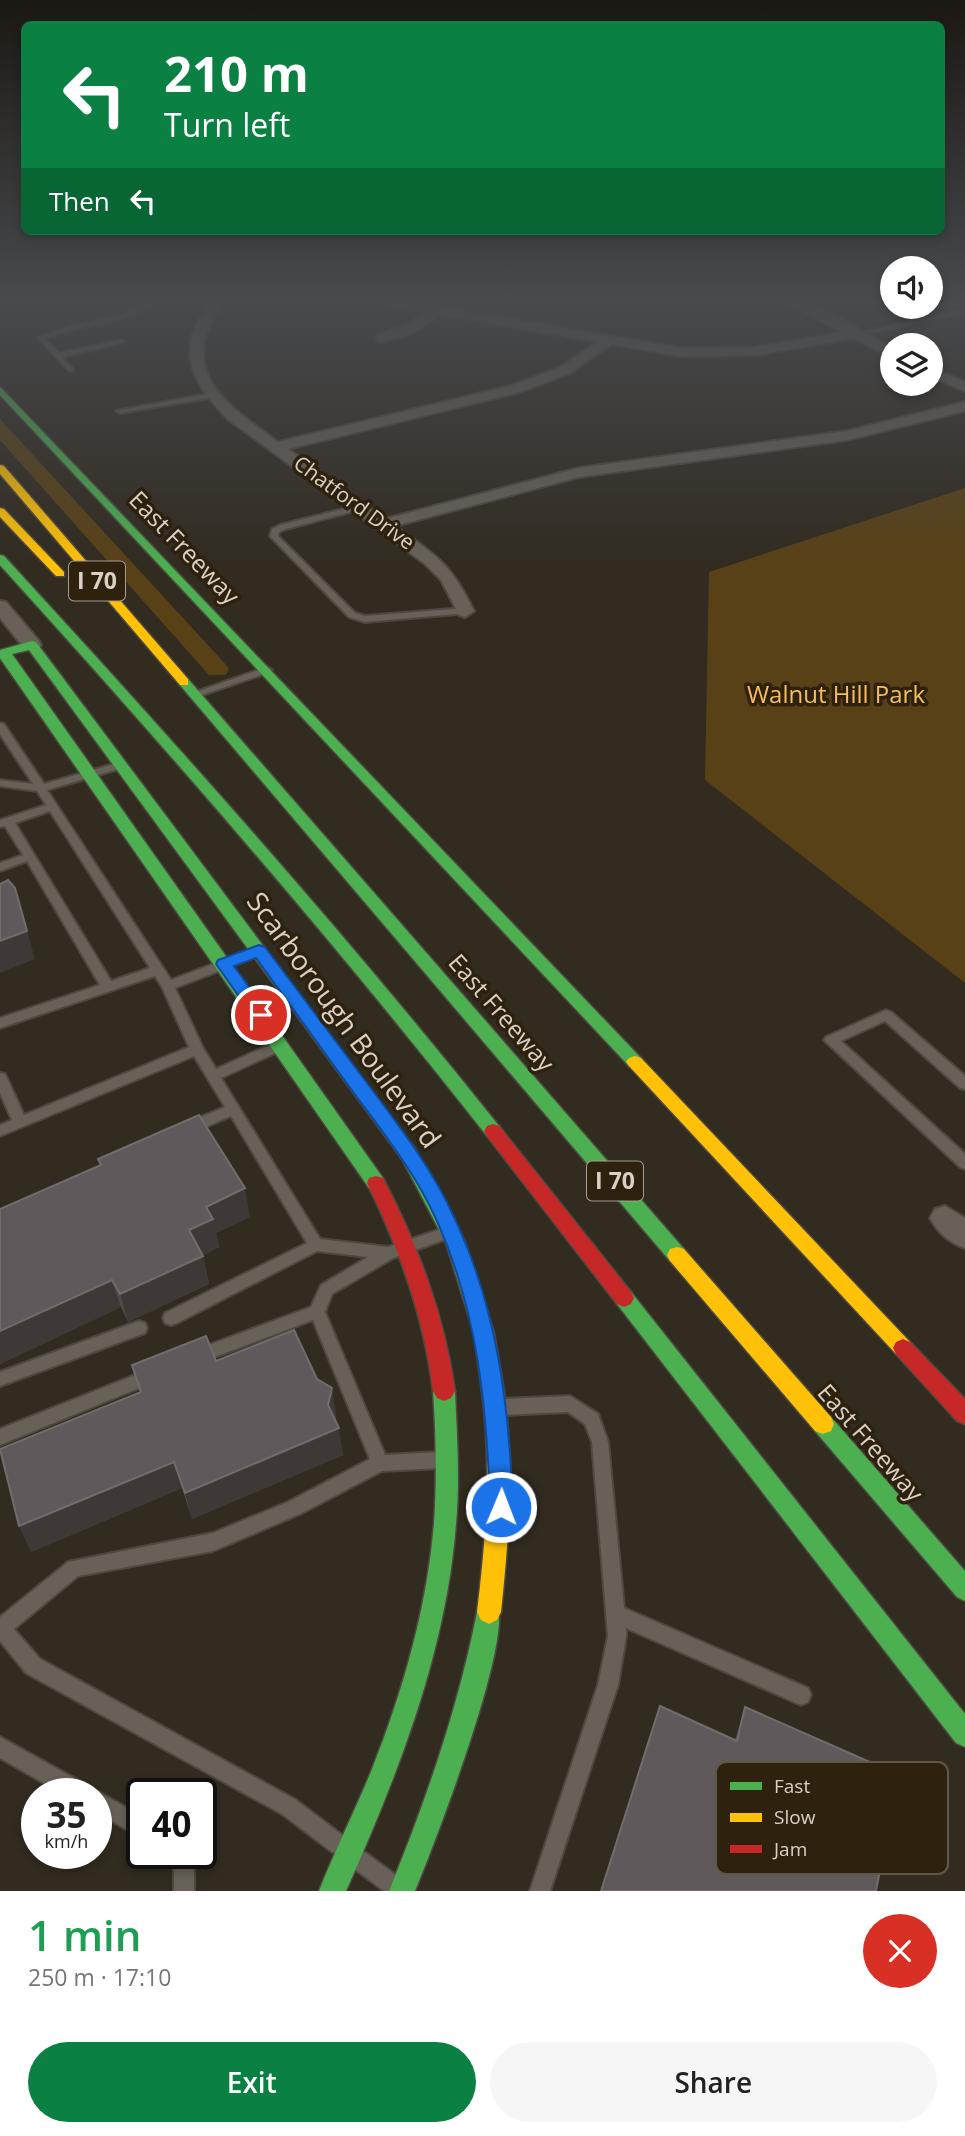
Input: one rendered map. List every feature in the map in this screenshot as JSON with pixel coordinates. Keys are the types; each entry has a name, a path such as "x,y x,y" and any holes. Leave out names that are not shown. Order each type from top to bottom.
{"main road":[{"path":"22,389 180,577"},
{"name":"East Freeway","path":"0,390 268,670 965,1414"},
{"name":"East Freeway","path":"0,468 965,1589"},
{"path":"0,511 69,583"},
{"path":"0,539 92,660"},
{"path":"0,558 398,1009 965,1734"},
{"path":"32,645 2,651 282,1044 383,1192 409,1246 426,1291 442,1360 450,1422 441,1581 424,1657 392,1755 332,1891"},
{"name":"Scarborough Boulevard","path":"32,645 409,1154 452,1232 480,1315 497,1407 501,1507 489,1620 452,1764 402,1891"},
{"path":"135,651 144,661 194,694"},
{"path":"3,678 30,689"}],"street":[{"name":"Chatford Drive","path":"209,389 234,417 385,524 431,560 449,578 466,611"},
{"path":"276,447 386,418 521,389"},
{"path":"385,524 555,477 642,462 811,441 899,425 965,406"},
{"name":"Scarborough Boulevard","path":"0,606 32,645"}],"lane":[{"path":"120,411 212,395"},
{"path":"359,507 283,527 275,531 274,536 352,615 365,618 466,611"},
{"path":"194,694 268,670"},
{"path":"0,726 168,986 197,1049 231,1110 316,1245"},
{"path":"0,783 41,788 121,765"},
{"path":"53,806 4,822 30,856 107,985"},
{"path":"0,867 30,856"},
{"path":"168,986 259,951"},
{"path":"0,1023 158,970"},
{"path":"965,1084 886,1014 831,1040 965,1163"},
{"path":"212,1076 282,1044"},
{"path":"0,1131 197,1049"},
{"path":"0,1078 20,1123"},
{"path":"180,1132 231,1110"},
{"path":"380,1463 317,1312 326,1290 388,1253 452,1232"},
{"path":"171,1318 316,1245 388,1253"},
{"path":"188,1361 317,1312"},
{"path":"0,1380 139,1328"},
{"path":"0,1437 162,1371"},
{"path":"497,1407 570,1404 592,1419 600,1442 617,1636 608,1685 540,1891"},
{"path":"402,1891 289,1807 33,1666 1,1626 74,1568 212,1542 294,1508 380,1463 450,1459"},
{"path":"615,1614 801,1695"},
{"path":"0,1747 55,1778"},
{"path":"184,1869 184,1891"}],"green space":[{"path":"0,419 229,668 226,675 209,675 0,440"},
{"name":"Walnut Hill Park","path":"965,488 965,983 705,780 709,572"}],"building":[{"path":"8,880 15,888 27,931 0,941 0,884"},
{"path":"199,1115 245,1188 206,1207 213,1219 189,1230 203,1256 120,1294 112,1280 0,1331 0,1209 101,1165 98,1159"},
{"path":"294,1330 317,1379 332,1388 328,1405 339,1428 185,1493 174,1462 19,1526 0,1449 141,1392 132,1365 206,1336 216,1361"},
{"path":"660,1706 737,1741 745,1707 870,1762 716,1762 716,1874 879,1874 876,1891 601,1891"}],"traffic: fast":[{"path":"0,390 635,1062"},
{"path":"0,558 314,911 493,1131"},
{"path":"0,654 32,645 409,1154 455,1242 484,1333 493,1391"},
{"path":"5,653 376,1183"},
{"path":"184,682 677,1255"},
{"path":"624,1298 965,1734"},
{"path":"332,1891 385,1769 424,1649 437,1588 445,1525 448,1459 444,1391"},
{"path":"823,1424 965,1589"},
{"path":"402,1891 429,1823 464,1719 489,1612"}],"traffic: slow":[{"path":"0,468 184,682"},
{"path":"0,511 60,574"},
{"path":"635,1062 903,1348"},
{"path":"677,1255 823,1424"},
{"path":"489,1612 499,1474 493,1391"}],"traffic: jam":[{"path":"493,1131 624,1298"},
{"path":"376,1183 411,1258 429,1310 444,1391"},
{"path":"903,1348 965,1414"}],"route":[{"path":"261,1015 224,964 259,951 409,1154 445,1218 473,1289 487,1345 499,1424 501,1507"}]}
